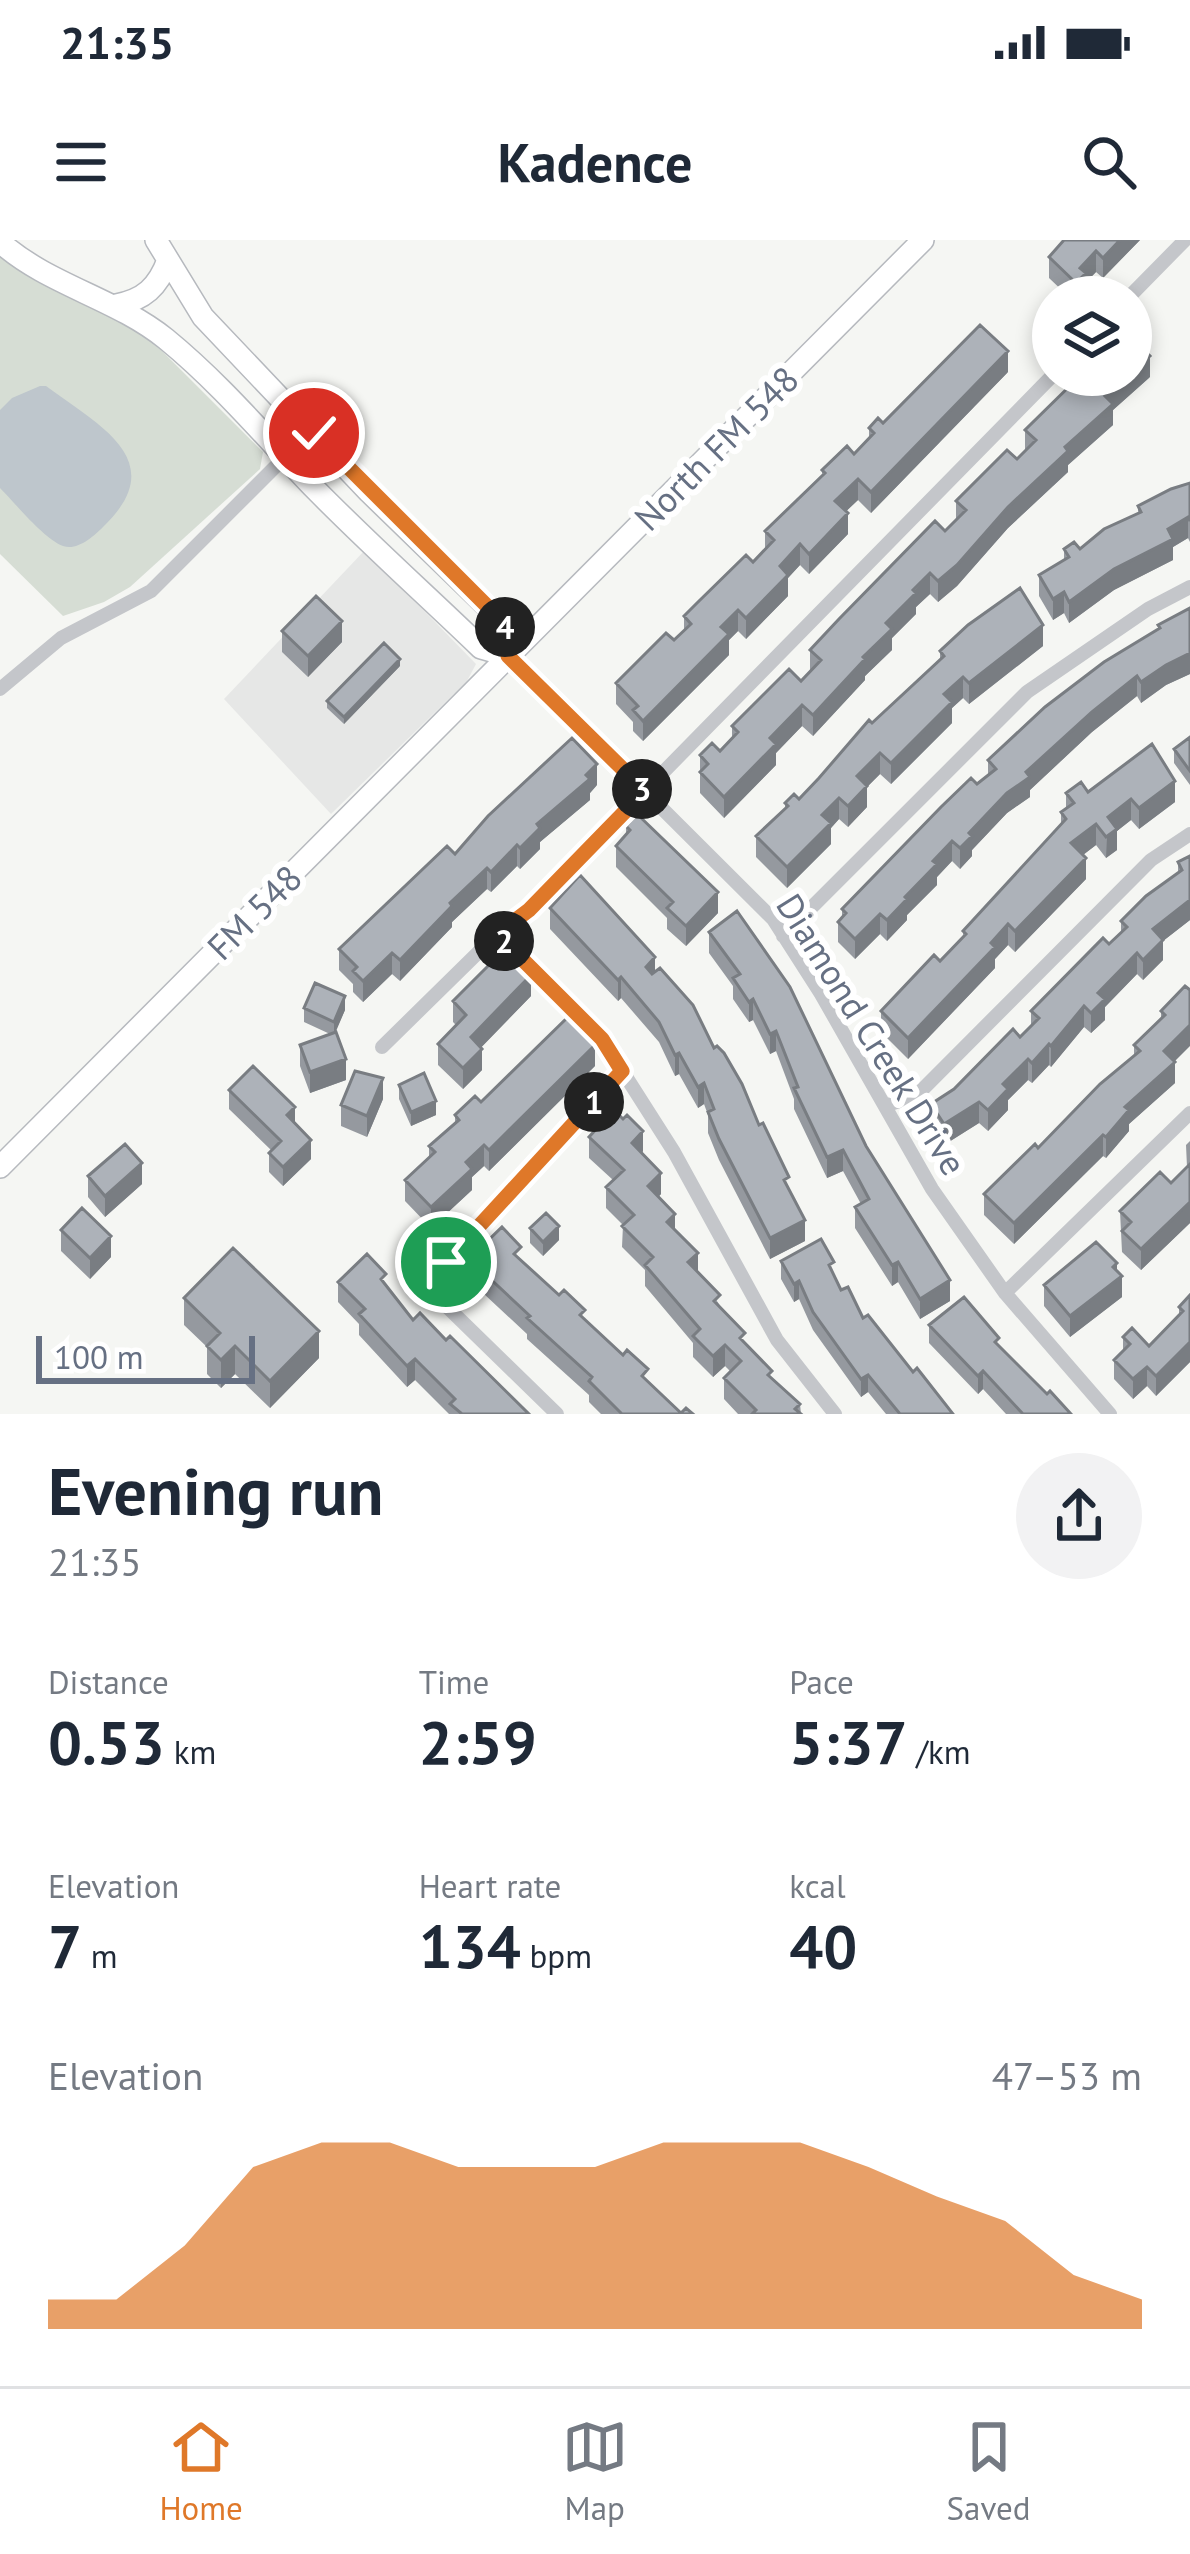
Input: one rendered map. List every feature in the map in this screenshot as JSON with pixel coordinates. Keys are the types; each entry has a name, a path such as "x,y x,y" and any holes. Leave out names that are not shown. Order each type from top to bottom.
{"main road":[{"path":"0,242 20,260 116,305 161,336 207,374 481,649 508,656 504,623 203,317 156,240"},
{"name":"North FM 548","path":"508,656 922,240"},
{"path":"116,305 134,302 150,292 168,260"},
{"path":"286,456 314,433"},
{"name":"FM 548","path":"0,1167 508,656"}],"street":[{"path":"1150,276 1185,240"},
{"path":"382,1047 497,934 529,910 1032,396"},
{"path":"0,689 62,638 151,591 286,456"},
{"path":"783,936 1027,692 1148,608 1190,587"},
{"name":"Diamond Creek Drive","path":"508,656 773,919 932,1189 1005,1293 1110,1414"},
{"path":"885,1106 916,1095 1151,860 1190,834"},
{"path":"497,934 602,1039 674,1152 777,1340 835,1414"},
{"path":"557,1414 439,1298 436,1280 446,1262 622,1071"},
{"path":"1005,1293 1190,1113"}],"shaded area":[{"path":"0,253 143,332 263,452 260,469 130,587 63,616 0,554"},
{"path":"40,386 106,431 130,464 131,483 123,504 94,535 74,547 47,536 0,488 0,410 12,398"},
{"path":"365,550 476,664 467,681 331,814 224,699"}],"building":[{"path":"1064,240 1120,240 1103,258 1096,251 1080,268 1086,273 1083,276 1069,276 1049,257"},
{"path":"980,325 1008,351 871,492 858,479 835,501 848,513 809,554 800,544 780,566 788,575 746,618 738,610 721,627 729,634 643,721 633,710 638,706 616,683 666,633 674,640 691,624 684,616 746,555 753,562 774,540 765,531 825,473 822,470 847,446 854,454 874,433 869,428 878,418 883,423"},
{"path":"1060,396 1105,396 1113,404 1065,447 1068,451 1008,507 957,565 938,581 930,573 913,590 916,593 886,623 892,629 865,659 813,715 802,705 770,738 776,744 724,797 700,772 708,764 700,755 712,743 720,751 738,732 732,726 789,669 801,681 821,660 810,650 935,521 945,531 966,510 956,501 1007,450 1017,459 1036,440 1025,430"},
{"path":"1190,483 1190,521 1188,517 1168,529 1173,539 1114,569 1069,602 1064,592 1053,599 1039,575 1069,557 1064,549 1074,542 1080,549 1104,529 1141,512 1138,506"},
{"path":"1020,588 1043,625 969,683 963,677 944,694 952,702 891,763 880,753 857,776 867,786 848,806 839,798 822,815 831,823 787,867 756,836 788,806 785,803 794,794 799,799 869,720 872,723 944,656 940,651"},
{"path":"316,596 342,621 308,656 282,631"},
{"path":"1190,608 1190,653 1141,682 1137,676 1092,712 1026,772 1030,777 1007,793 960,848 952,841 887,920 880,914 855,939 838,922 846,913 842,909 941,807 971,778 977,784 996,769 988,760 1045,707 1104,662 1160,628 1158,625"},
{"path":"384,643 400,659 344,717 327,701"},
{"path":"1190,737 1190,771 1174,749"},
{"path":"572,738 597,764 586,775 590,779 537,824 540,828 520,848 517,845 491,872 487,868 450,903 400,960 392,953 363,981 339,949 447,846 455,854 488,816"},
{"path":"1152,744 1175,781 1139,808 1131,799 1108,817 1117,829 1106,837 1096,824 1071,843 1086,858 1015,931 1008,924 991,943 995,947 908,1038 881,1011 934,955 940,961 1066,819 1061,812 1074,803 1066,793 1081,782 1088,792"},
{"path":"637,814 718,892 686,926 667,908 673,902 616,846"},
{"path":"1190,856 1190,900 1153,929 1163,940 1143,960 1137,953 1098,993 1105,999 1091,1013 1084,1006 1051,1046 1032,1063 1028,1059 1003,1084 1008,1089 988,1110 979,1102 944,1124 931,1104 954,1089 1013,1029 1020,1037 1039,1018 1031,1011 1103,938 1109,944 1127,927 1121,921 1182,870 1178,862"},
{"path":"580,875 655,957 646,967 652,974 660,968 693,1005 714,1048 724,1053 742,1084 759,1125 763,1123 805,1220 770,1238 719,1139 708,1112 714,1109 704,1083 698,1087 659,1022 621,977 618,980 550,908"},
{"path":"737,911 790,987 866,1146 950,1280 920,1299 855,1207 869,1199 843,1150 827,1157 794,1088 798,1087 776,1031 770,1034 753,999 749,1002 733,978 740,974 709,932"},
{"path":"504,950 531,975 471,1037 482,1049 463,1068 438,1044 466,1015 453,1001"},
{"path":"315,983 345,996 334,1022 304,1008"},
{"path":"1185,986 1190,990 1190,1025 1164,1051 1175,1062 1125,1107 1129,1110 1106,1137 1014,1223 984,1194 1140,1051 1134,1045 1165,1015 1161,1011"},
{"path":"568,1017 595,1045 489,1150 484,1145 466,1162 472,1169 431,1207 405,1180 435,1152 429,1146 459,1120 455,1115 475,1096 481,1102"},
{"path":"336,1032 346,1059 310,1072 300,1045"},
{"path":"253,1066 295,1107 287,1115 311,1140 283,1167 269,1153 281,1141 229,1090"},
{"path":"355,1071 383,1078 367,1116 341,1105"},
{"path":"424,1073 436,1101 411,1112 399,1085"},
{"path":"614,1110 643,1131 632,1143 661,1173 648,1186 675,1214 667,1222 698,1253 688,1262 720,1295 714,1301 745,1333 740,1338 772,1371 768,1375 800,1404 795,1409 801,1414 752,1414 756,1410 724,1378 741,1361 725,1345 713,1356 693,1336 700,1329 645,1265 653,1257 622,1226 634,1215 606,1187 624,1170 589,1137"},
{"path":"125,1144 142,1163 105,1196 88,1176"},
{"path":"1190,1164 1190,1202 1141,1249 1122,1231 1131,1222 1120,1211 1160,1172 1171,1183"},
{"path":"82,1208 111,1236 90,1258 61,1230"},
{"path":"546,1213 559,1226 543,1242 530,1228"},
{"path":"502,1227 521,1247 514,1254 559,1295 564,1290 585,1310 580,1315 623,1355 627,1350 648,1369 642,1376 681,1413 686,1408 693,1414 622,1414 589,1381 592,1377 469,1259"},
{"path":"821,1239 834,1262 829,1265 841,1290 848,1287 863,1318 868,1315 953,1414 900,1414 868,1375 861,1379 813,1312 799,1281 794,1284 781,1261"},
{"path":"1096,1242 1117,1263 1113,1267 1122,1276 1070,1316 1044,1285"},
{"path":"233,1248 319,1331 270,1381 235,1346 221,1360 207,1346 220,1333 184,1298"},
{"path":"367,1254 386,1274 381,1279 413,1320 420,1313 446,1340 450,1336 529,1414 462,1414 450,1404 455,1399 415,1359 407,1366 359,1314 365,1309 338,1282"},
{"path":"1190,1295 1190,1342 1156,1376 1147,1367 1133,1379 1114,1360 1130,1344 1123,1337 1132,1328 1149,1346 1183,1311 1179,1307"},
{"path":"964,1297 999,1338 995,1342 1071,1414 1023,1414 983,1371 978,1376 929,1325"}],"route":[{"path":"314,433 504,623 508,656 645,791 529,910 497,934 602,1039 622,1071 446,1262"}]}
